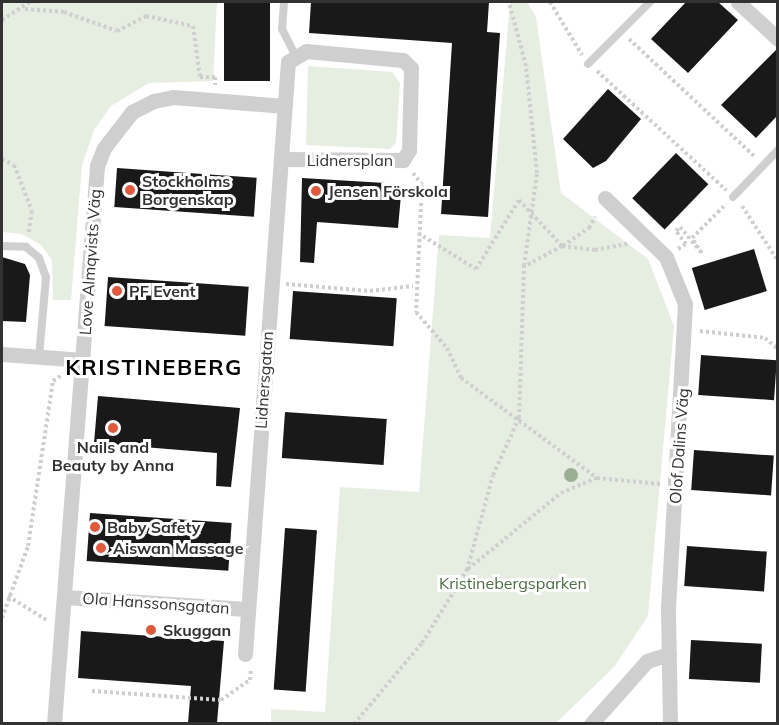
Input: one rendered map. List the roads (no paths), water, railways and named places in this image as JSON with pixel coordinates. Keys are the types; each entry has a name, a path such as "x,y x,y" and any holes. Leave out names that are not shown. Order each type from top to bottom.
{"street":[{"path":"738,2 777,39"},
{"path":"285,106 288,62 295,54"},
{"name":"Lidnersplan","path":"281,159 393,164 409,150 413,78 403,60 295,54"},
{"name":"Love Almqvists Väg","path":"54,723 66,597 98,166 111,131 132,112 173,97 285,106"},
{"name":"Lidnersgatan","path":"244,654 285,106"},
{"name":"Olof Dalins Väg","path":"605,198 666,257 685,304 669,654 670,723"},
{"path":"2,354 83,360"},
{"name":"Ola Hanssonsgatan","path":"66,597 247,609"},
{"path":"591,723 647,661 669,654"}],"lane":[{"path":"284,2 282,29 295,54"},
{"path":"588,64 650,2"},
{"path":"733,197 777,150"},
{"path":"2,246 26,247 39,258 46,277 39,357"}],"place":[{"name":"Stockholms Borgenskap","path":"130,190"},
{"name":"Jensen Förskola","path":"316,191"},
{"name":"PF Event","path":"117,291"},
{"name":"Nails and Beauty by Anna","path":"113,428"},
{"name":"Baby Safety","path":"95,527"},
{"name":"Aiswan Massage","path":"101,548"},
{"name":"Skuggan","path":"151,630"}],"district":[{"name":"KRISTINEBERG","path":"154,368"}],"park label":[{"name":"Kristinebergsparken","path":"513,583"}]}
